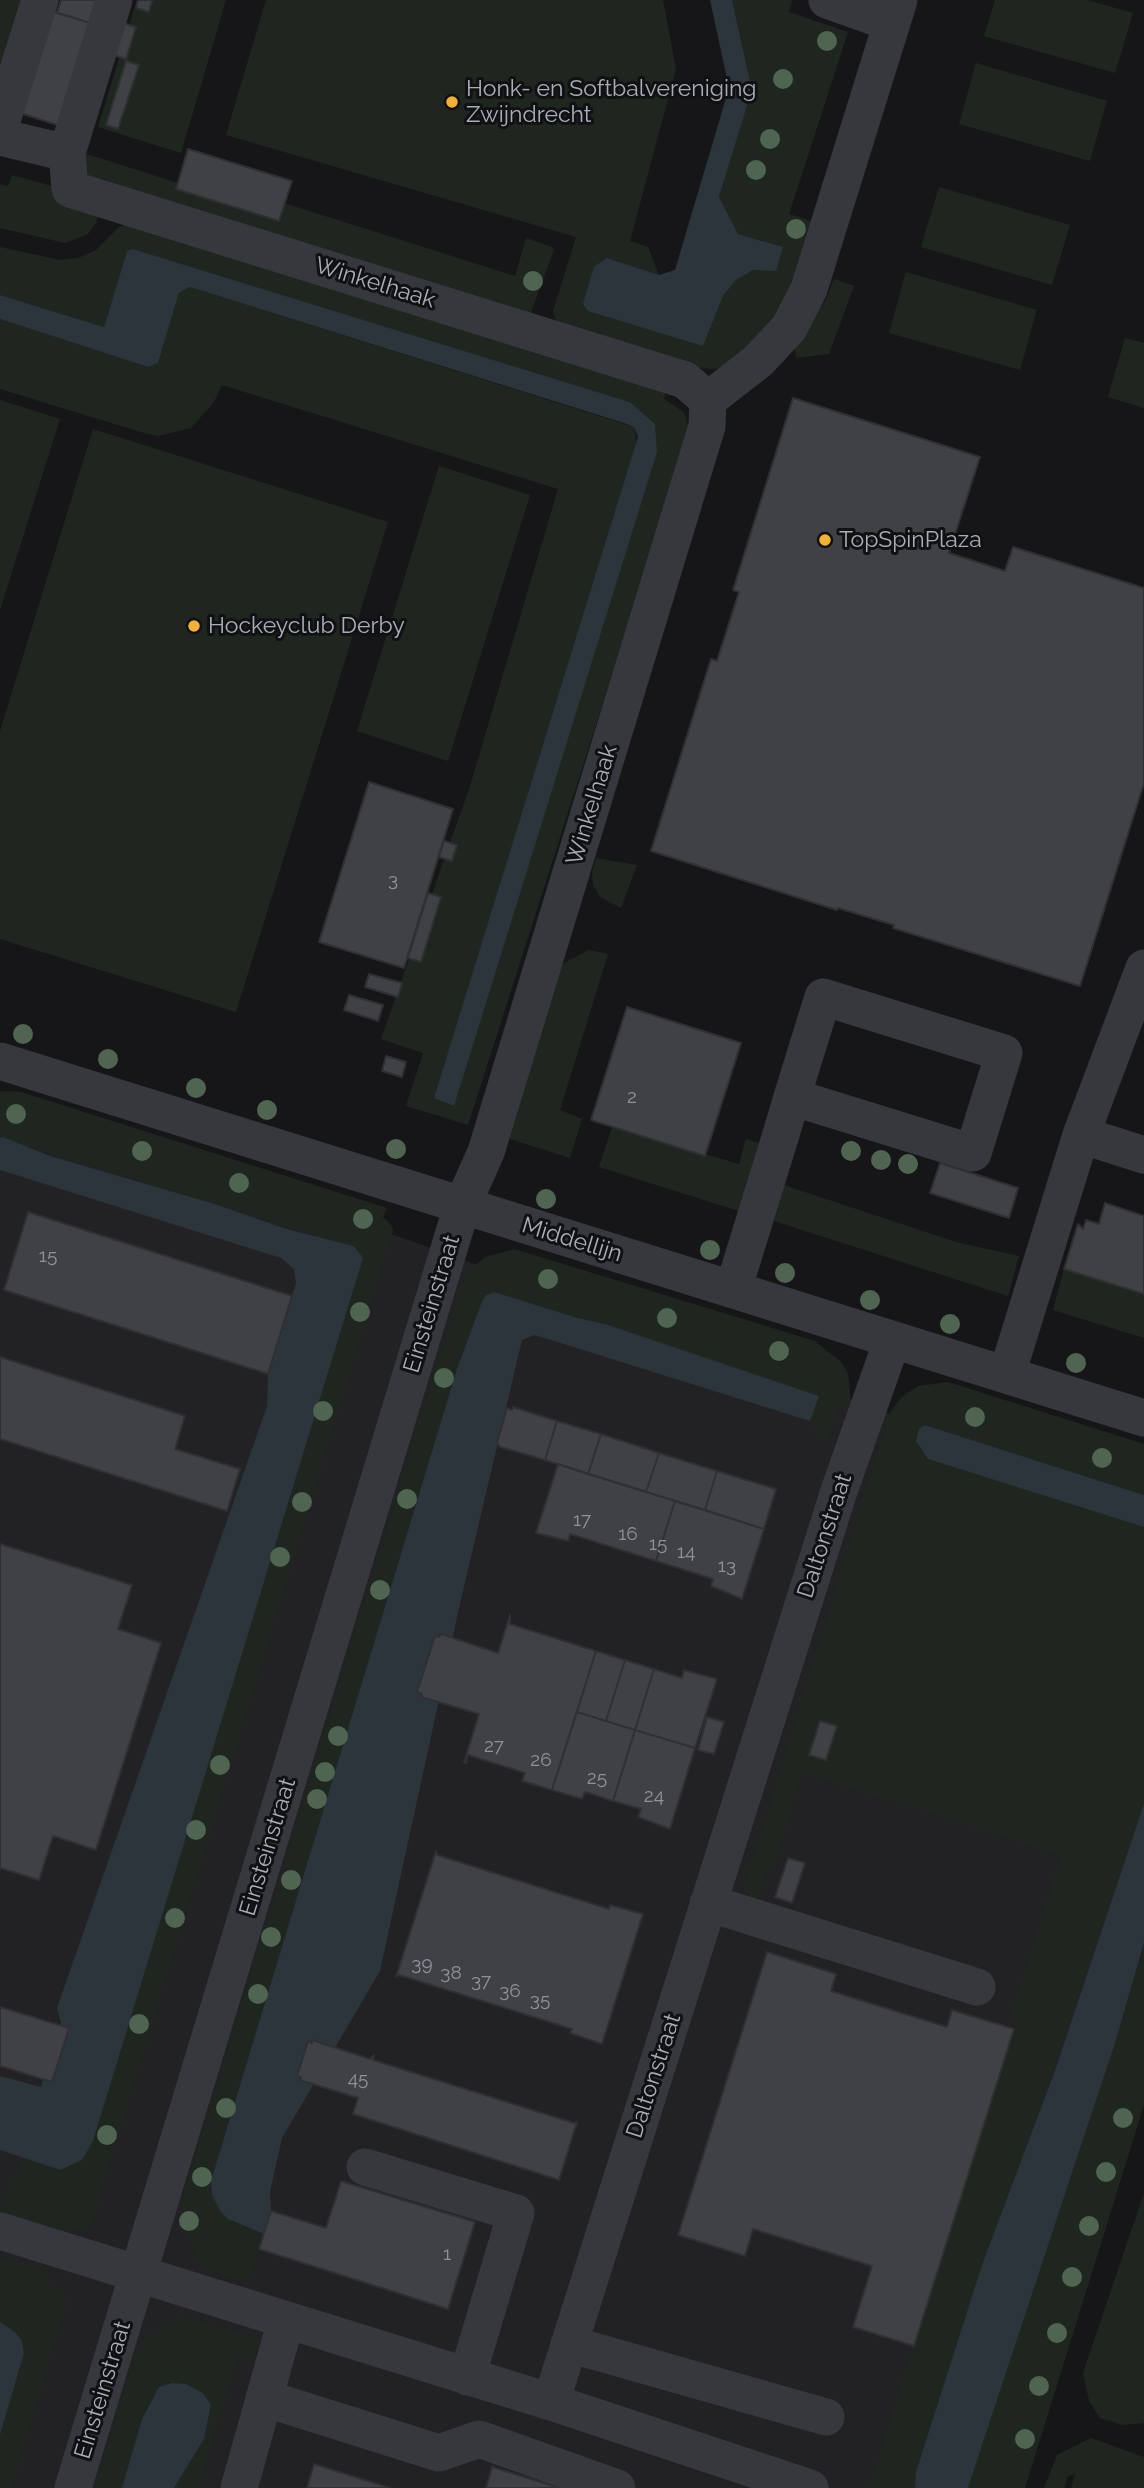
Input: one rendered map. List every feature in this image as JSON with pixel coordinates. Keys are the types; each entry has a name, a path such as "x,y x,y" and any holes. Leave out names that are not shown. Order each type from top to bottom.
{"street":[{"path":"0,127 40,0"},
{"name":"Winkelhaak","path":"114,0 67,153 70,189 685,380 708,400 707,426 486,1152 462,1206"},
{"path":"708,400 758,361 789,328 809,289 896,11 827,0"},
{"path":"0,137 67,153"},
{"path":"1007,1374 1082,1135 1144,968"},
{"path":"733,1290 792,1097 823,997 1004,1053 973,1153 792,1097"},
{"name":"Middellijn","path":"0,1061 1144,1418"},
{"path":"1082,1135 1144,1155"},
{"name":"Einsteinstraat","path":"73,2488 462,1206"},
{"name":"Daltonstraat","path":"551,2402 839,1491 892,1341"},
{"path":"708,1903 977,1987"},
{"path":"365,2167 516,2213 482,2381 479,2439"},
{"path":"0,2231 551,2402 725,2474 810,2488"},
{"path":"239,2488 286,2321"},
{"path":"569,2344 825,2417"},
{"path":"264,2398 439,2453 479,2439 617,2488"}],"shaded area":[{"path":"0,0 27,0 0,119"},
{"path":"137,0 226,0 181,153 98,127"},
{"name":"Honk- en Softbalvereniging Zwijndrecht","path":"266,0 663,0 676,69 630,241 648,247 659,275 607,258 703,346 723,296 736,280 753,270 763,241 737,234 719,197 752,90 732,0 792,0 789,12 848,32 789,214 814,222 778,323 736,358 716,369 694,368 557,325 553,311 576,237 226,135"},
{"path":"710,0 732,0 752,90 719,197 738,234 783,247 776,271 753,270 736,280 723,296 703,346 588,311 583,304 594,267 607,258 659,275 675,270 729,88"},
{"path":"995,0 1087,0 1133,13 1115,73 984,36"},
{"path":"976,63 1107,101 1090,161 959,124"},
{"path":"74,150 178,183 176,189 278,221 284,203 515,276 526,238 554,250 530,315 81,176"},
{"path":"12,175 52,186 98,215 96,223 88,234 65,243 0,228 0,184 8,186"},
{"path":"939,187 1070,225 1052,285 921,247"},
{"path":"133,223 666,390 664,399 684,412 688,425 641,584 468,1125 406,1106 423,1053 381,1039 470,786 558,489 222,385 214,402 191,428 158,436 144,433 0,389 0,319 148,367 158,363 179,293 190,287 634,427 637,444 435,1098 655,424 630,402 133,249 127,251 104,327 0,295 0,247 60,260 78,258 96,250 119,227"},
{"path":"133,249 630,402 655,424 657,452 454,1106 434,1098 638,437 634,427 624,423 190,287 179,293 158,363 148,367 0,319 0,295 104,327 127,251"},
{"path":"906,272 1037,310 1020,370 889,333"},
{"path":"834,279 854,286 829,354 796,358 795,349 826,299"},
{"path":"1125,338 1144,343 1144,408 1108,397"},
{"path":"0,400 60,419 0,610"},
{"name":"Hockeyclub Derby","path":"93,429 388,522 236,1012 0,939 0,731"},
{"path":"439,466 530,495 448,761 357,731"},
{"path":"596,858 637,865 621,908 600,897 593,885 592,873"},
{"path":"589,950 608,954 560,1110 582,1119 570,1158 507,1138 562,964"},
{"path":"0,1092 21,1092 387,1208 383,1217 393,1231 91,2225 84,2230 67,2227 62,2235 0,2214 0,2207 23,2158 60,2170 93,2141 350,1301 315,1235 0,1138"},
{"path":"0,1093 1144,1505 1144,1826 934,2488 0,2488"},
{"path":"612,1127 739,1164 746,1139 762,1144 742,1212 599,1167"},
{"path":"0,1138 50,1156 218,1205 286,1229 354,1246 363,1258 93,2141 82,2160 60,2170 0,2150 0,2076 41,2087 61,2022 57,2008 267,1406 268,1374 296,1283 294,1269 281,1258 0,1170"},
{"path":"784,1185 956,1242 1019,1256 1008,1296 774,1221"},
{"path":"514,1249 815,1341 841,1362 848,1373 851,1402 849,1410 837,1407 827,1441 816,1436 810,1421 818,1396 608,1325 485,1296 457,1369 211,2181 228,2219 264,2234 249,2281 240,2281 206,2269 196,2258 187,2227 191,2212 180,2208 462,1283 471,1269 485,1257"},
{"path":"1064,1269 1144,1294 1144,1338 1053,1310"},
{"path":"494,1292 608,1325 819,1396 810,1421 535,1335 522,1340 459,1608 380,1971 282,2138 270,2192 271,2211 264,2234 228,2219 221,2212 212,2195 211,2181 457,1369 481,1304 485,1296"},
{"path":"948,1382 1144,1444 1144,1495 925,1425 919,1430 916,1441 928,1459 1144,1527 1144,1804 916,2472 915,2488 868,2488 1017,2023 1009,2019 1061,1856 802,1772 773,1870 767,1869 757,1906 742,1895 890,1412 903,1396 918,1386"},
{"path":"925,1425 1144,1495 1144,1527 928,1459 916,1441 919,1429"},
{"path":"1144,1804 1144,1943 1116,2040 968,2488 915,2488 916,2472 982,2265 1056,2068"},
{"path":"1144,1943 1144,2105 1025,2488 968,2488 1116,2040"},
{"path":"1144,2193 1144,2423 1123,2425 1100,2418 1089,2401 1083,2373"},
{"path":"0,2257 49,2272 46,2283 62,2289 68,2299 11,2488 0,2488 0,2435 24,2353 22,2341 15,2332 0,2322"},
{"path":"188,2318 258,2338 260,2346 254,2360 237,2359 198,2488 174,2488 204,2439 211,2405 159,2387 142,2419 122,2488 95,2488 136,2353 153,2330 175,2319"},
{"path":"0,2322 15,2332 22,2341 24,2353 0,2435"},
{"path":"172,2383 186,2384 203,2393 211,2405 204,2439 174,2488 122,2488 142,2419 159,2387"},
{"path":"1091,2438 1144,2457 1144,2488 1071,2488 1075,2474 1068,2476 1064,2488 1044,2488 1057,2455"}],"building":[{"path":"61,0 105,0 97,25 57,13"},
{"path":"138,0 152,0 149,12 136,8"},
{"path":"52,11 100,26 67,128 20,113"},
{"path":"123,23 136,27 126,59 114,55"},
{"path":"126,61 139,65 118,129 106,125"},
{"path":"188,149 292,181 279,221 176,189"},
{"path":"793,398 980,457 949,553 1005,571 1013,547 1144,588 1144,783 1080,986 893,928 894,925 838,908 837,910 651,851 711,659 717,661 739,592 733,590"},
{"path":"369,782 453,809 404,968 319,942"},
{"path":"444,841 457,845 452,861 439,857"},
{"path":"428,893 441,897 421,962 408,958"},
{"path":"369,974 402,983 398,997 365,987"},
{"path":"349,995 383,1005 378,1021 344,1010"},
{"path":"627,1007 741,1043 705,1156 591,1120"},
{"path":"386,1056 406,1062 402,1077 382,1071"},
{"path":"940,1163 1018,1188 1009,1218 930,1193"},
{"path":"1105,1203 1144,1216 1144,1294 1064,1269 1078,1224 1083,1229 1086,1220 1099,1224"},
{"path":"28,1212 292,1296 268,1374 4,1290"},
{"path":"0,1357 185,1416 175,1449 240,1469 227,1511 0,1439"},
{"path":"513,1407 557,1421 545,1460 500,1447 497,1443 507,1408 512,1410"},
{"path":"557,1421 601,1434 588,1474 545,1460"},
{"path":"601,1434 659,1453 646,1492 588,1474"},
{"path":"659,1453 717,1471 705,1510 646,1492"},
{"path":"558,1464 675,1501 656,1561 570,1534 568,1541 536,1533"},
{"path":"717,1471 776,1489 764,1529 705,1510"},
{"path":"675,1501 764,1529 742,1599 711,1586 713,1579 656,1561"},
{"path":"0,1544 132,1585 118,1629 161,1643 96,1850 53,1836 39,1880 0,1868"},
{"path":"510,1615 510,1624 596,1651 552,1790 522,1781 525,1773 468,1755 466,1763 464,1762 479,1714 421,1697 422,1694 417,1692 435,1636 439,1637 441,1634 498,1653"},
{"path":"596,1651 625,1660 606,1721 577,1712"},
{"path":"625,1660 654,1669 635,1730 606,1721"},
{"path":"654,1669 682,1678 684,1670 717,1679 695,1748 635,1730"},
{"path":"577,1712 635,1730 613,1801 585,1792 582,1799 552,1790"},
{"path":"707,1717 724,1722 714,1754 698,1750"},
{"path":"820,1721 837,1726 826,1760 809,1755"},
{"path":"635,1730 695,1748 670,1829 638,1817 641,1809 613,1801"},
{"path":"436,1851 437,1855 609,1909 610,1905 643,1914 602,2044 570,2033 572,2029 399,1975 396,1977"},
{"path":"788,1858 805,1863 792,1903 775,1897"},
{"path":"767,1952 836,1974 831,1991 947,2027 952,2010 1014,2029 914,2346 853,2327 872,2266 753,2229 745,2256 678,2235"},
{"path":"0,2007 69,2028 52,2082 0,2066"},
{"path":"312,2040 370,2059 374,2055 373,2060 577,2122 559,2180 353,2114 358,2098 300,2080 301,2077 297,2076 308,2041 312,2043"},
{"path":"341,2181 475,2222 448,2309 259,2249 271,2211 326,2228"},
{"path":"314,2464 390,2488 307,2488"},
{"path":"492,2467 560,2488 486,2488"}],"place":[{"name":"Honk- en Softbalvereniging Zwijndrecht","path":"452,102"},
{"name":"TopSpinPlaza","path":"825,540"},
{"name":"Hockeyclub Derby","path":"194,626"}]}
